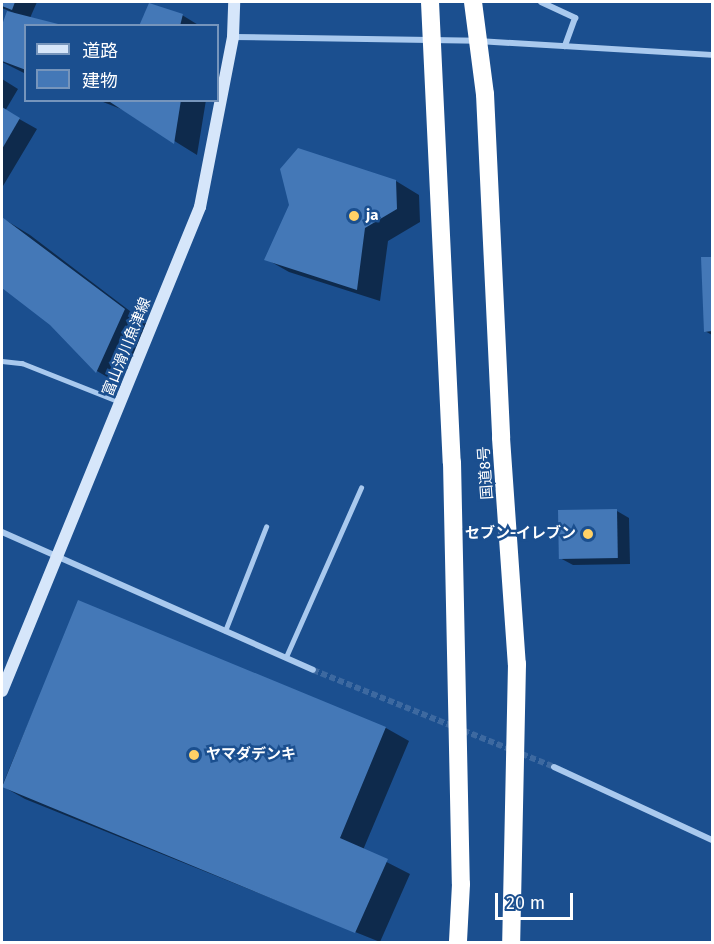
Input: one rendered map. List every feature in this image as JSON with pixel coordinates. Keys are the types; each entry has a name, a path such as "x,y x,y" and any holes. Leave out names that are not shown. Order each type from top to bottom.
{"highway":[{"path":"430,2 452,462 461,884 458,942"},
{"name":"国道8号","path":"473,2 485,94 501,438 517,664 511,942"}],"main road":[{"name":"富山滑川魚津線","path":"2,691 200,207 233,37 234,2"}],"street":[{"path":"541,2 575,18 566,46"},
{"path":"233,37 478,41 712,54"},
{"path":"2,532 314,670"},
{"path":"554,767 712,840"}],"lane":[{"path":"2,361 22,363 121,402"},
{"path":"286,657 361,488"},
{"path":"225,631 266,527"}],"building":[{"path":"2,2 15,2 12,10 2,6"},
{"path":"149,3 183,14 180,24 140,24"},
{"path":"7,11 58,24 24,24 24,69 2,61 2,25"},
{"path":"110,102 181,102 174,144"},
{"path":"2,107 20,118 2,149"},
{"path":"298,148 396,180 397,209 365,228 357,290 264,260 289,205 280,169"},
{"path":"2,217 125,309 96,373 50,325 2,288"},
{"path":"701,257 712,257 712,331 704,332"},
{"name":"セブン-イレブン","path":"617,509 618,558 559,559 558,510"},
{"name":"ヤマダデンキ","path":"78,600 386,727 340,838 388,859 355,933 2,787"}],"tunnel":[{"path":"313,670 554,767"}],"place":[{"name":"ja","path":"354,216"},
{"name":"セブン-イレブン","path":"588,534"},
{"name":"ヤマダデンキ","path":"194,755"}]}
